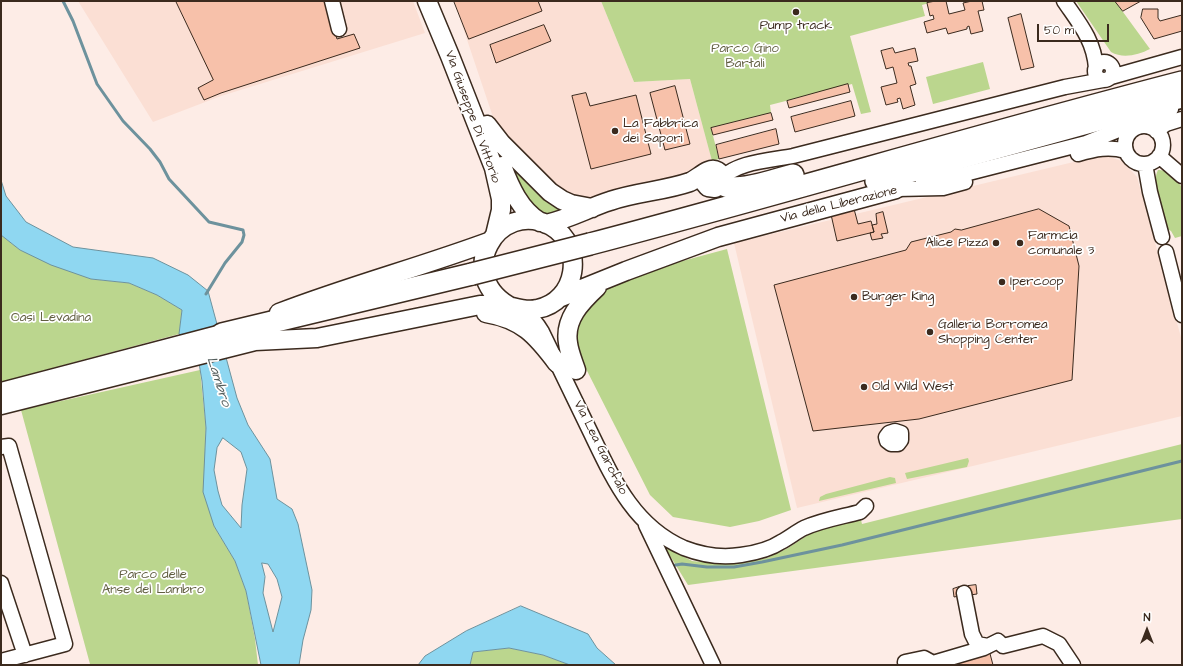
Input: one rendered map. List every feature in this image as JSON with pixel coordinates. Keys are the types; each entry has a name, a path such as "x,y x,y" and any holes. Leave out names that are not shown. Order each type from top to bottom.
{"highway":[{"path":"584,250 1020,124 1182,82"},
{"path":"224,341 584,250 979,153 1182,97"},
{"path":"714,179 728,187 744,187 925,139 1020,124"},
{"path":"896,188 979,153"},
{"path":"255,341 474,279"}],"main road":[{"name":"Via Giuseppe Di Vittorio","path":"427,1 494,168 501,199 501,210 493,238 484,258 484,275 488,286 495,295 503,303 518,309"},
{"name":"Via Giuseppe Di Vittorio","path":"438,1 507,178 518,200 531,217 558,231 563,237 584,250"},
{"path":"487,125 501,143 550,192 571,204 598,205"},
{"path":"1,405 224,341 321,297 444,258 493,238 505,227 517,222 525,220 543,223 564,220 610,200 690,182 714,179"},
{"name":"Via della Liberazione","path":"410,318 480,305 498,304 518,309 537,309 545,307 559,298 718,236 896,188"},
{"path":"559,298 567,288 573,273 573,264 584,250 571,239 575,230 598,205"},
{"path":"576,370 568,344 568,325 580,303 604,280"},
{"path":"224,341 317,338 410,318 458,312 479,312 502,316 525,328 535,336 557,363"},
{"path":"1,392 188,351"}],"street":[{"path":"332,1 339,29"},
{"path":"1064,1 1088,38 1103,70"},
{"path":"714,179 752,164 793,156 1065,87 1103,70 1146,66 1182,57"},
{"path":"922,178 953,177 1086,143 1182,105"},
{"path":"1156,131 1166,124 1182,119"},
{"path":"1144,126 1156,131 1163,142 1162,151 1159,156 1151,163 1146,164 1139,164 1129,157 1126,151 1126,140 1132,131 1144,126"},
{"name":"Via della Liberazione","path":"896,188 943,188 1097,149 1108,148 1126,151"},
{"path":"1159,156 1182,176"},
{"path":"1146,164 1150,192 1162,237 1167,238 1170,242 1170,248 1166,252 1180,300 1182,314"},
{"name":"Via Lea Garofalo","path":"518,309 530,315 537,323 609,470 626,499 644,521 671,542 697,553 739,556 766,549 780,543 804,528 860,512 866,506"},
{"path":"1,447 9,446 65,644 1,661"},
{"path":"644,521 713,665"},
{"path":"660,557 661,542 664,537"},
{"path":"1,583 25,655"},
{"path":"964,593 974,640 977,644 988,646"},
{"path":"905,662 924,658 933,663 988,646 998,641 1003,646 1043,636 1059,644 1073,665"}],"shaded area":[{"path":"78,1 413,1 425,33 221,96 153,122"},
{"path":"454,1 601,1 634,82 690,79 714,168 607,199 575,199 544,183 494,120"},
{"name":"Galleria Borromea Shopping Center","path":"1103,155 1122,161 1137,177 1182,341 1182,416 797,508 734,243"}],"green space":[{"name":"Parco Gino Bartali","path":"601,1 936,1 922,5 925,16 850,36 871,112 861,114 852,84 770,105 771,113 711,128 719,159 712,161 690,79 634,82"},
{"path":"1076,1 1115,1 1150,49 1141,53 1125,56 1111,52"},
{"path":"983,62 990,89 933,104 926,77"},
{"path":"509,164 529,186 543,198 559,209 569,213 544,217 525,199"},
{"path":"1158,170 1169,173 1182,187 1182,236 1175,238 1171,231 1165,228 1156,190 1156,175"},
{"name":"Oasi Levadina","path":"1,235 20,250 91,279 129,283 157,295 182,310 179,334 1,382"},
{"path":"727,249 791,510 759,521 730,527 673,517 650,495 580,357 577,337 581,316 612,280"},
{"name":"Parco delle Anse del Lambro","path":"200,370 206,428 205,449 214,526 235,561 246,591 255,639 258,665 79,665 90,664 21,410"},
{"path":"1182,444 1182,519 688,585 664,546 692,561 742,563 767,558 788,548 814,531 860,516 862,524"},
{"path":"968,458 969,461 967,467 907,479 905,473"},
{"path":"890,477 895,478 896,483 819,501 820,497 826,494"},
{"path":"509,648 543,655 570,665 470,665 473,652"}],"water":[{"name":"Lambro","path":"1,180 6,196 26,222 73,247 153,258 188,275 208,291 237,398 248,425 270,459 277,499 292,509 298,524 312,590 311,610 303,640 299,665 261,665 246,591 235,561 214,526 203,492 206,428 202,381 197,351 179,334 182,310 157,295 129,283 91,279 51,265 20,250 1,235","holes":["223,438 241,452 247,469 242,505 241,528 222,505 218,491 214,470 217,448","262,563 268,564 277,579 282,597 273,632 263,593 265,577"]},
{"path":"521,606 588,634 597,648 616,665 570,665 543,655 509,648 473,652 470,665 418,665 425,656 466,631"}],"building":[{"path":"176,1 326,1 337,39 354,34 360,48 221,93 204,100 198,88 213,80"},
{"path":"454,1 538,1 542,11 469,39"},
{"path":"946,1 949,14 965,10 963,3 982,1 984,10 978,11 983,31 971,34 969,26 967,29 948,34 946,28 927,33 924,22 934,19 933,15 930,16 927,3"},
{"path":"1115,1 1141,1 1123,11"},
{"path":"1143,9 1158,9 1158,18 1160,21 1182,15 1182,31 1154,39 1141,18"},
{"path":"1021,14 1034,67 1021,70 1008,18"},
{"path":"544,25 551,41 496,63 490,45"},
{"path":"893,48 895,53 915,48 918,61 908,63 909,66 911,66 916,84 910,86 915,105 903,109 900,98 897,99 898,102 886,105 881,87 897,83 893,67 886,69 881,51"},
{"path":"848,84 850,92 789,108 787,101"},
{"path":"675,86 690,144 665,150 650,93"},
{"path":"586,93 590,106 636,95 651,154 591,169 572,96"},
{"path":"851,101 855,116 795,132 791,117"},
{"path":"771,113 773,120 713,135 711,128"},
{"path":"776,129 779,144 719,159 716,145"},
{"path":"853,205 858,224 871,221 874,232 837,241 830,210"},
{"name":"Galleria Borromea Shopping Center","path":"1039,209 1069,226 1079,266 1072,380 919,419 813,431 774,285 906,250 911,242 951,232 955,229 961,230"},
{"path":"883,212 888,233 881,234 883,238 872,240 870,233 874,232 872,225 877,224 876,214"},
{"path":"976,585 977,594 970,595 968,586"},
{"path":"959,587 959,596 954,597 953,589"},
{"path":"989,650 993,665 933,665"}],"waterway":[{"path":"63,1 73,21 97,84 123,121 150,149 160,162 169,179 209,222 243,230 244,235 242,242 225,263 206,294"},
{"path":"670,566 682,564 707,567 734,567 762,562 842,545 1182,461"}],"place":[{"name":"Pump track","path":"796,12"},
{"name":"La Fabbrica dei Sapori","path":"615,131"},
{"name":"Alice Pizza","path":"996,243"},
{"name":"Farmcia comunale 3","path":"1020,243"},
{"name":"Ipercoop","path":"1002,282"},
{"name":"Burger King","path":"854,297"},
{"name":"Galleria Borromea Shopping Center","path":"930,332"},
{"name":"Old Wild West","path":"864,387"}]}
